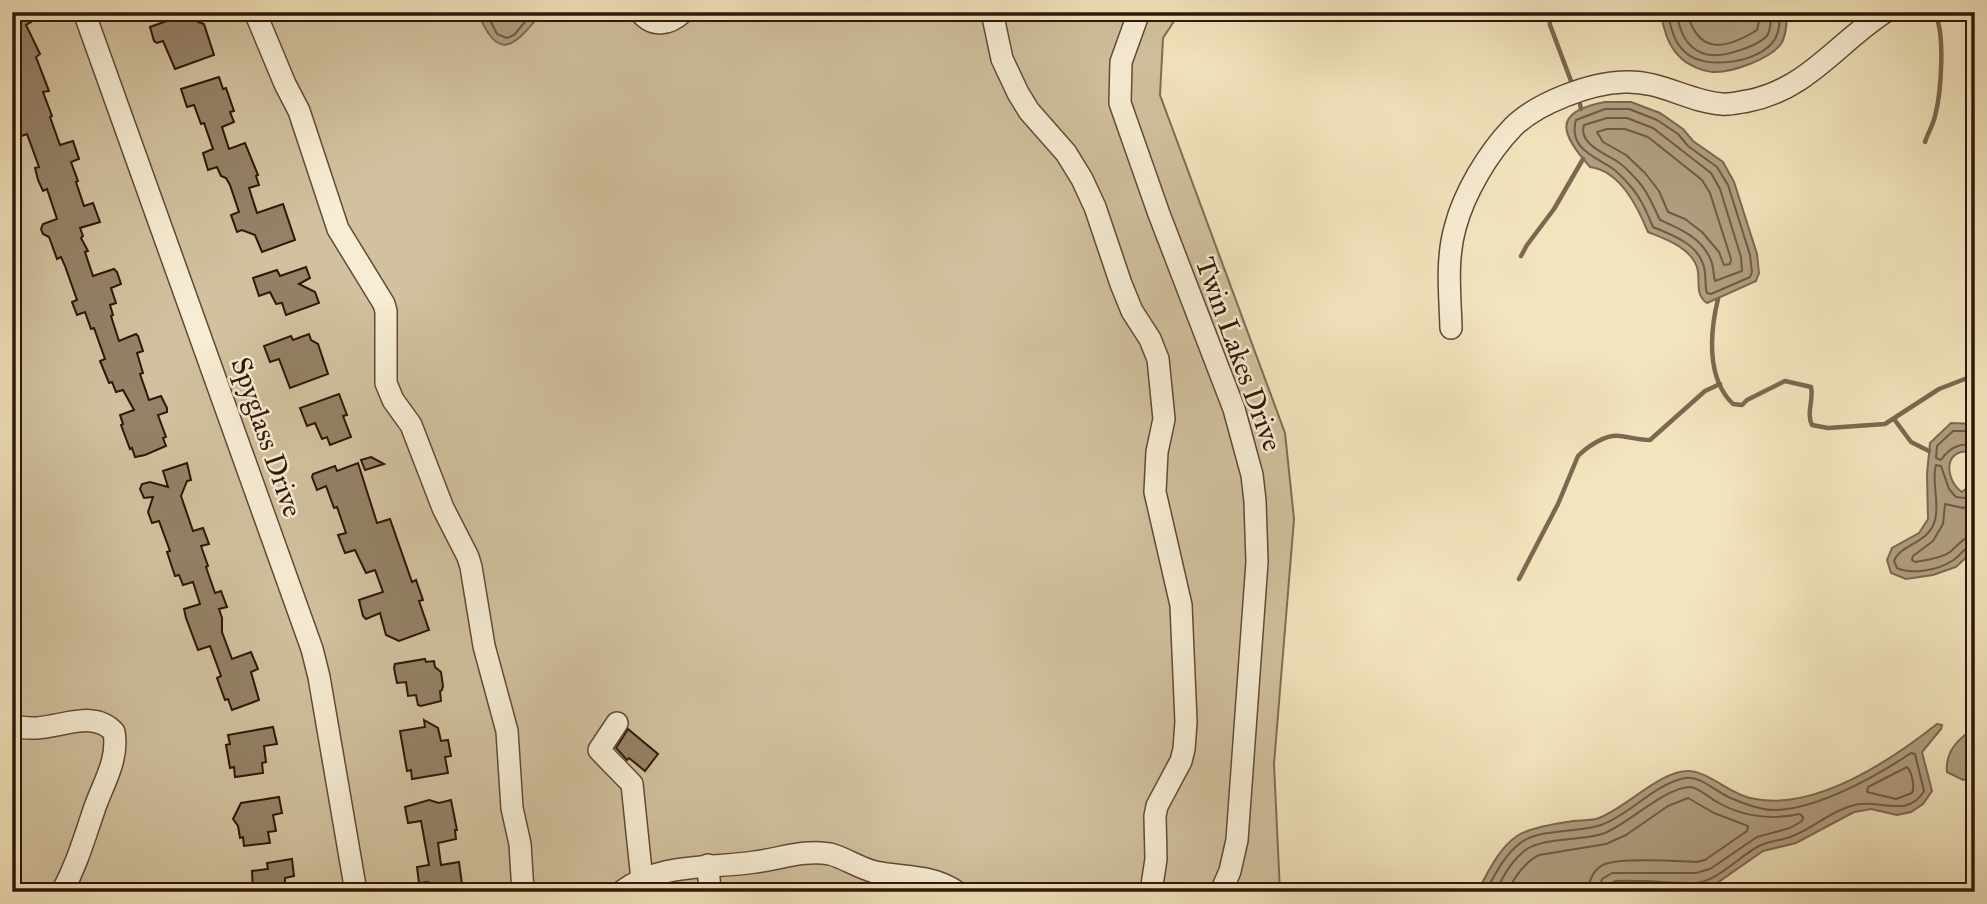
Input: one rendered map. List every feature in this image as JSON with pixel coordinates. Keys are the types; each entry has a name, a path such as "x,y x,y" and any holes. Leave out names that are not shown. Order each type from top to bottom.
{"street":[{"name":"Spyglass Drive","path":"84,12 312,649 356,892"},
{"path":"255,12 299,111 338,229 384,304 386,383 393,400 411,425 443,508 468,557 484,646 507,731 512,807 520,844 523,892"},
{"path":"640,12 650,21 663,23 683,12"},
{"path":"992,12 998,46 1018,93 1029,111 1066,153 1082,179 1095,207 1132,311 1150,339 1158,359 1164,419 1157,452 1155,492 1181,605 1186,722 1181,761 1157,806 1156,859 1151,892"},
{"name":"Twin Lakes Drive","path":"1139,12 1121,62 1121,103 1155,205 1234,410 1252,475 1255,501 1257,562 1237,841 1230,871 1221,892"},
{"path":"1451,328 1449,267 1455,228 1471,188 1492,154 1514,126 1557,98 1598,86 1625,82 1669,88 1722,104 1750,100 1778,91 1814,71 1885,12"},
{"path":"12,725 30,730 77,721 95,721 104,723 114,732 115,747 110,769 94,808 78,862 62,892"},
{"path":"617,723 599,750 632,783 642,885"},
{"path":"621,892 672,870 754,862 800,854 829,854 874,872 930,879 957,892"},
{"path":"703,866 710,892"}],"shaded area":[{"path":"12,12 1180,12 1163,38 1160,95 1285,433 1294,519 1274,764 1280,892 12,892"}],"water":[{"path":"478,12 542,12 516,40 500,44 485,29"},
{"path":"1660,12 1787,12 1784,37 1776,50 1740,68 1713,72 1694,67 1679,56 1669,41"},
{"path":"1605,102 1631,102 1660,113 1723,162 1734,182 1757,254 1759,273 1756,281 1707,303 1699,291 1697,267 1689,254 1648,232 1639,212 1619,183 1611,175 1590,167 1573,144 1566,126 1569,118 1576,112"},
{"path":"1951,423 1975,424 1975,461 1972,452 1962,452 1955,455 1949,466 1952,480 1962,492 1968,487 1975,468 1975,549 1956,567 1933,575 1906,579 1891,573 1887,560 1892,548 1919,533 1928,519 1927,474 1930,443"},
{"path":"1937,724 1942,725 1941,729 1922,752 1932,791 1923,804 1911,812 1897,815 1871,809 1854,812 1796,843 1763,851 1717,883 1701,888 1638,887 1586,892 1477,892 1499,854 1517,836 1544,826 1599,818 1666,777 1688,771 1695,772 1750,798 1774,801 1799,798 1824,791 1874,768"},
{"path":"1975,727 1975,776 1963,780 1947,772 1948,757 1959,741"}],"building":[{"path":"12,12 26,12 31,22 26,25 40,54 36,57 49,91 43,92 52,116 50,117 60,145 73,141 79,159 71,162 84,206 93,203 100,222 80,228 93,276 114,269 117,272 121,284 111,288 116,303 110,305 119,341 136,334 138,336 143,351 137,353 143,373 140,374 149,400 161,396 167,408 167,412 158,415 166,437 163,438 166,446 145,455 135,457 132,448 130,449 120,415 134,410 123,390 116,392 112,382 109,383 100,361 105,359 94,328 91,329 85,312 77,315 72,302 77,300 65,266 61,257 57,259 49,237 43,234 41,229 43,224 57,219 47,189 43,191 38,180 35,168 39,167 27,134 19,137 13,119 16,118 12,108"},
{"path":"195,13 198,22 204,24 214,55 175,69 163,41 154,41 150,27"},
{"path":"219,77 234,111 230,112 234,122 222,127 229,149 245,143 258,175 259,185 249,188 257,213 283,204 295,240 262,252 255,235 242,230 237,232 231,215 239,212 230,185 217,167 208,170 203,153 213,149 204,123 201,124 194,105 187,107 181,89"},
{"path":"306,267 310,278 299,284 315,292 319,303 286,315 282,303 276,304 270,292 259,296 253,278 277,270 280,276"},
{"path":"309,334 311,340 318,344 328,374 290,388 279,359 270,362 264,346 291,336 293,340"},
{"path":"339,394 351,437 330,445 327,437 322,439 315,423 307,426 300,408"},
{"path":"371,457 384,464 365,470 361,460"},
{"path":"187,463 191,480 187,481 181,496 193,531 203,528 209,544 201,546 208,566 206,567 215,593 221,591 227,607 219,609 222,632 232,659 251,652 258,669 251,672 259,700 232,710 217,678 221,676 210,646 198,650 186,618 184,609 200,604 193,582 183,585 179,575 175,576 167,552 170,551 159,521 152,523 148,512 153,497 144,498 140,489 142,484 150,482 168,487 163,471"},
{"path":"358,463 377,523 390,519 412,582 416,580 423,600 419,601 429,630 399,641 386,635 380,613 366,619 363,616 359,600 383,592 375,570 366,573 355,550 345,553 338,535 346,533 337,507 334,508 326,486 317,490 312,477 313,474 335,466 337,471"},
{"path":"425,659 426,662 434,661 435,667 441,672 443,686 440,691 441,701 421,706 418,705 416,695 408,696 406,682 397,683 394,668 395,664"},
{"path":"424,720 438,728 441,741 448,740 451,756 445,757 448,773 412,779 411,770 407,771 400,731 425,727"},
{"path":"273,727 277,744 264,746 266,762 262,763 263,773 235,777 234,767 230,768 226,745 230,744 228,735"},
{"path":"628,729 658,754 645,771 629,758 627,760 616,748"},
{"path":"279,797 282,813 273,815 276,831 268,832 270,843 244,846 243,837 240,838 238,826 233,819 241,803"},
{"path":"429,800 439,803 451,800 457,830 456,839 438,843 441,865 459,862 463,892 430,892 428,882 419,883 417,867 429,865 421,821 408,823 405,807"},
{"path":"292,859 294,876 285,878 285,892 253,892 252,871 268,869 267,863"}],"waterway":[{"path":"1549,12 1550,25 1571,81"},
{"path":"1925,142 1935,116 1939,93 1941,47 1938,21 1934,12"},
{"path":"1580,104 1581,109"},
{"path":"1521,256 1554,209 1583,159"},
{"path":"1718,299 1712,354 1718,381 1733,404 1742,405 1785,381 1811,387 1812,425 1828,428 1885,424 1939,389 1975,375"},
{"path":"1519,579 1558,504 1578,456 1609,437 1650,440 1705,391 1720,384"},
{"path":"1894,419 1911,442 1929,451"}]}
